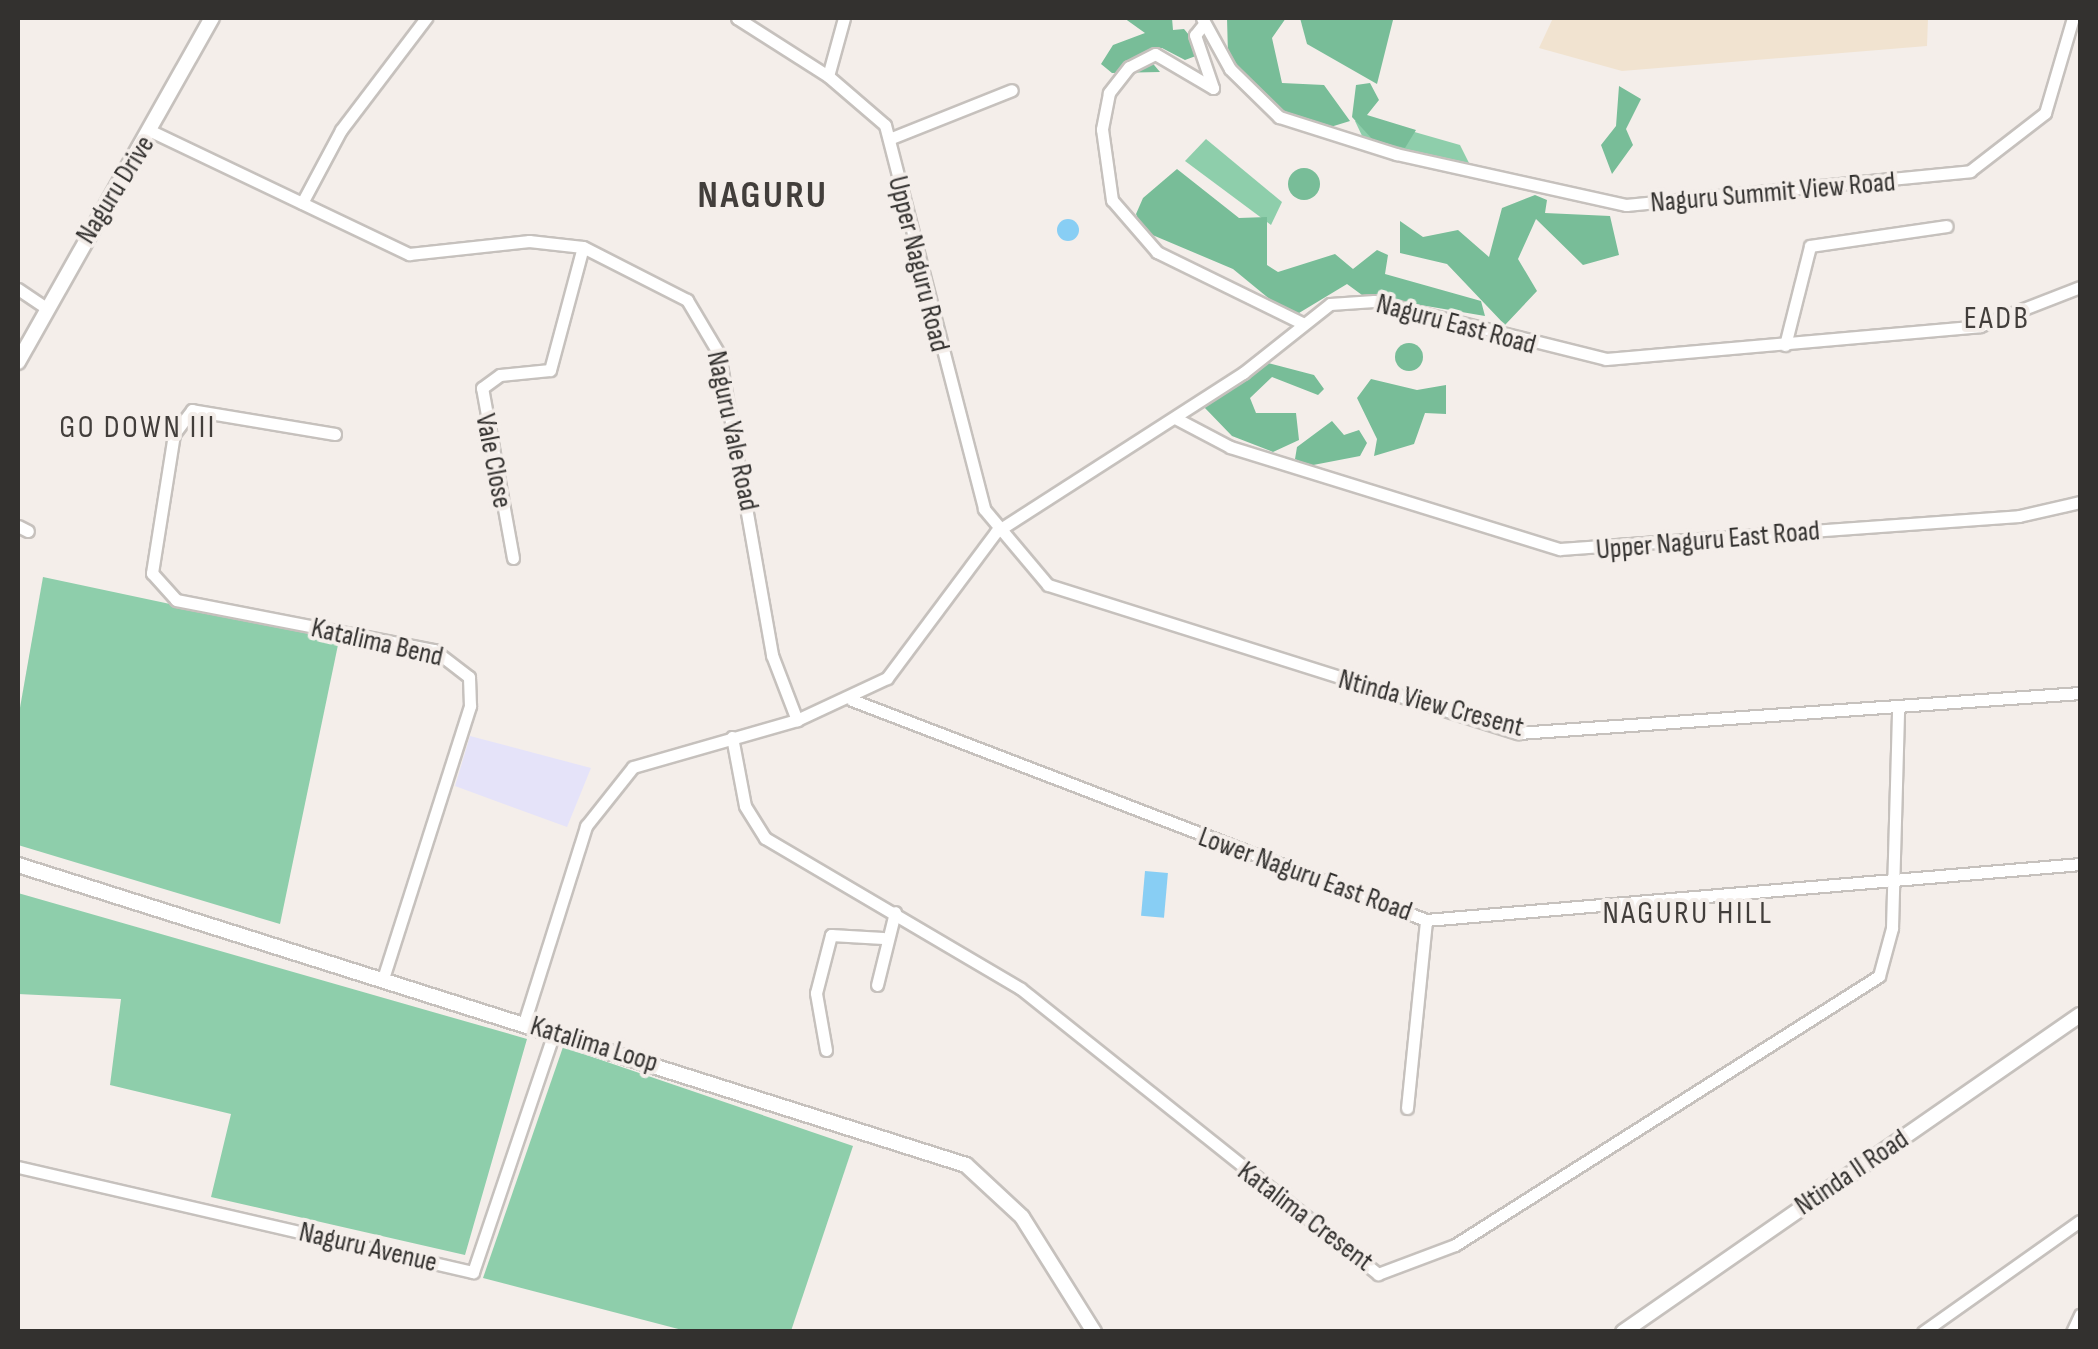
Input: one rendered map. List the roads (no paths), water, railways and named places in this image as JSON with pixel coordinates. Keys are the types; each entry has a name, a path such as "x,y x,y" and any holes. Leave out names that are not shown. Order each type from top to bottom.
{"street":[{"name":"Naguru Drive","path":"18,362 46,308 153,132 212,18"},
{"path":"302,203 341,130 426,18"},
{"name":"Upper Naguru Road","path":"737,18 828,76 876,113 889,139 937,344 996,532"},
{"path":"828,76 844,18"},
{"name":"Naguru Summit View Road","path":"1203,21 1230,69 1279,116 1396,154 1626,205 1970,171 2045,113 2073,18"},
{"path":"1203,21 1195,35 1213,88 1155,54 1129,67 1109,93 1102,129 1112,200 1157,252 1302,323"},
{"path":"889,139 1012,90"},
{"name":"Naguru Vale Road","path":"153,132 410,254 530,241 583,247 658,278 706,323 750,506 772,655 798,720"},
{"path":"1784,345 1810,246 1946,226"},
{"name":"Vale Close","path":"513,558 482,388 500,375 550,370 583,247"},
{"name":"Naguru East Road","path":"852,700 906,660 996,532 1175,418 1330,304 1374,301 1574,356 1784,345 1980,326 2080,286"},
{"path":"18,289 46,308"},
{"name":"Katalima Bend","path":"334,434 192,410 174,434 150,547 165,594 434,650 469,677 470,706 383,978"},
{"name":"Upper Naguru East Road","path":"1175,418 1230,447 1560,549 2019,516 2080,502"},
{"name":"Ntinda View Cresent","path":"996,532 1030,572 1065,591 1518,733 2080,693"},
{"path":"524,1024 596,804 634,767 798,720 852,700"},
{"name":"Lower Naguru East Road","path":"852,700 1426,920 2080,864"},
{"name":"Katalima Cresent","path":"732,737 745,806 766,838 1021,989 1378,1274 1455,1245 1854,1000 1888,956 1898,708"},
{"name":"Katalima Loop","path":"18,866 966,1165 1032,1230 1094,1332"},
{"path":"877,985 883,938 895,912"},
{"path":"1407,1108 1426,920"},
{"path":"826,1050 816,993 831,935 883,938"},
{"name":"Ntinda II Road","path":"1631,1329 2079,1019"},
{"name":"Naguru Avenue","path":"18,1167 473,1272 554,1033"},
{"path":"1923,1332 2080,1221"},
{"path":"2072,1332 2080,1314"}],"water":[{"path":"1068,219 1076,222 1076,238 1068,241 1060,238 1057,230 1060,222"},
{"path":"1145,871 1168,873 1164,918 1141,916"}],"district":[{"name":"NAGURU","path":"763,196"},
{"name":"EADB","path":"1997,319"},
{"name":"GO DOWN III","path":"138,428"},
{"name":"NAGURU HILL","path":"1688,914"}]}
